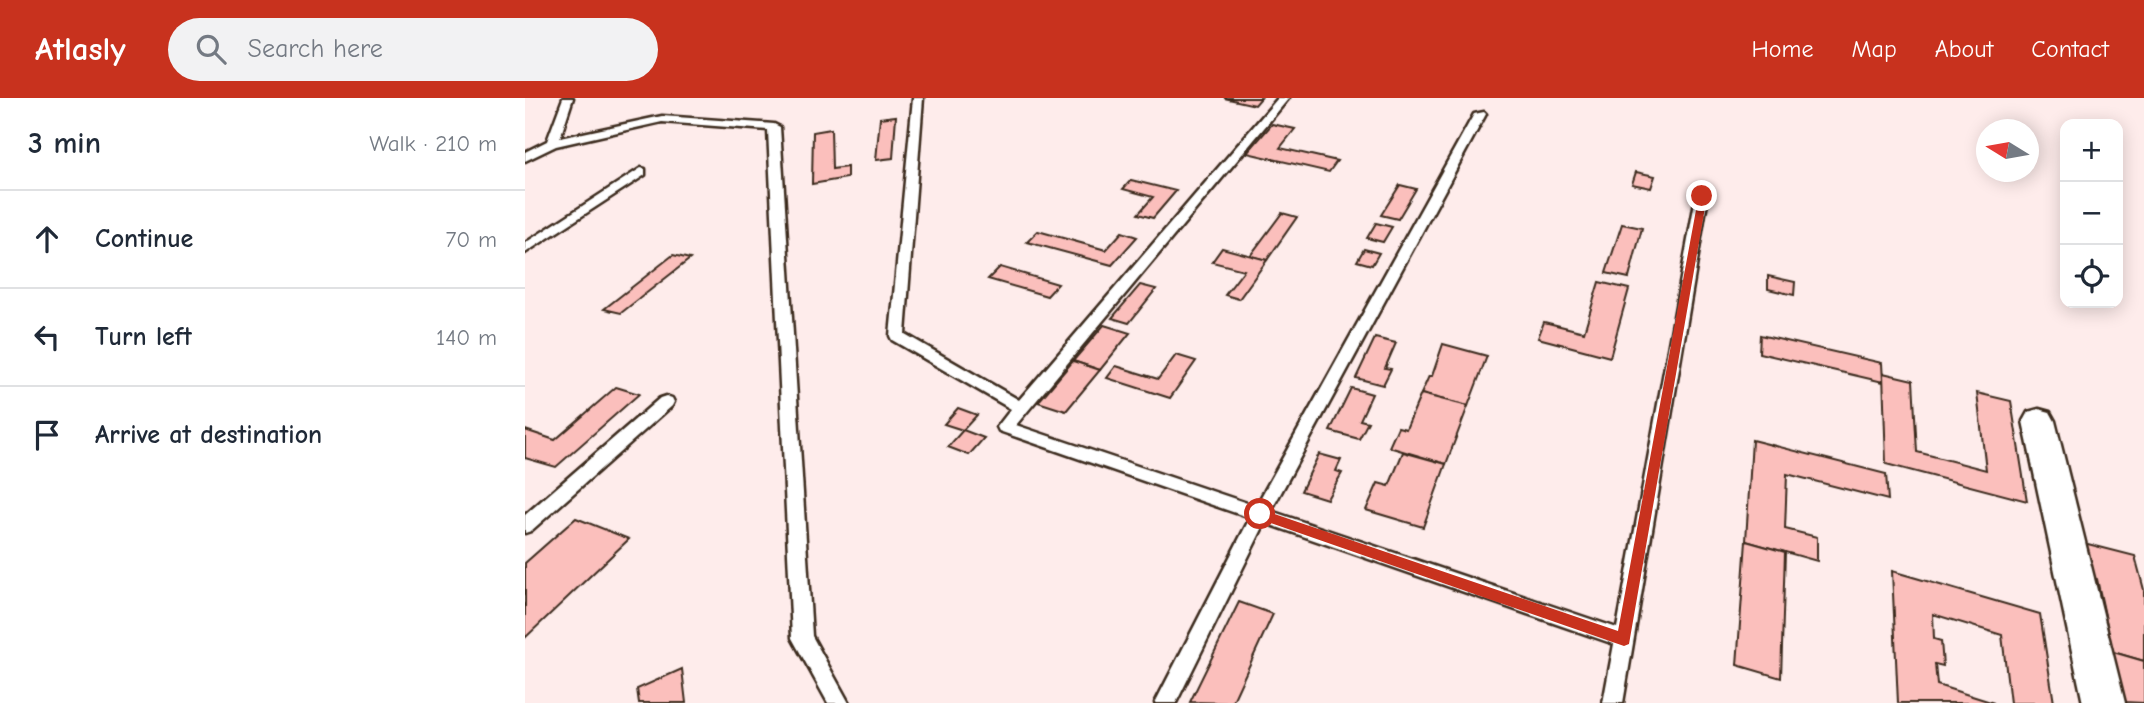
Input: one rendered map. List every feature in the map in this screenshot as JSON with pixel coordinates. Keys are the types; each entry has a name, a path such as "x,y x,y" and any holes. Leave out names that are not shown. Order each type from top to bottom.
{"street":[{"path":"2039,421 2104,703"}],"lane":[{"path":"552,143 568,98"},
{"path":"918,98 897,336 1021,408"},
{"path":"1284,98 1005,427 1624,639"},
{"path":"1165,703 1260,514 1480,114"},
{"path":"525,157 552,143 662,118 774,127 802,638 839,703"},
{"path":"525,249 641,172"},
{"path":"1613,703 1702,196"},
{"path":"525,526 666,402"}],"building":[{"path":"1224,98 1261,98 1255,105"},
{"path":"896,116 893,158 876,160 880,118"},
{"path":"1272,124 1295,129 1280,148 1337,161 1329,172 1247,153"},
{"path":"831,129 832,169 847,167 847,178 812,184 813,132"},
{"path":"1636,172 1655,176 1651,188 1632,184"},
{"path":"1131,180 1176,191 1153,218 1138,214 1153,197 1123,189"},
{"path":"1400,185 1416,189 1398,219 1381,215"},
{"path":"1282,213 1297,217 1267,260 1250,256"},
{"path":"1376,223 1392,227 1383,242 1367,238"},
{"path":"1622,224 1642,228 1629,278 1606,273"},
{"path":"1038,231 1106,250 1122,232 1137,237 1112,265 1027,242"},
{"path":"1222,248 1267,260 1239,299 1225,295 1244,270 1212,262"},
{"path":"1364,249 1379,253 1372,265 1357,261"},
{"path":"673,255 690,259 621,313 604,309"},
{"path":"1000,267 1058,284 1047,296 988,279"},
{"path":"1768,276 1795,282 1794,295 1768,289"},
{"path":"1599,282 1629,289 1610,357 1538,338 1544,322 1584,332"},
{"path":"1140,285 1156,289 1129,323 1112,318"},
{"path":"1104,325 1130,333 1100,370 1073,361"},
{"path":"1760,335 1882,363 1883,382 1759,353"},
{"path":"1375,338 1396,343 1385,368 1391,369 1383,385 1356,378"},
{"path":"1443,344 1487,356 1468,406 1421,394 1429,376 1432,376"},
{"path":"1176,355 1196,361 1170,398 1107,378 1116,366 1158,379"},
{"path":"1073,361 1100,370 1066,411 1038,402"},
{"path":"1883,373 1913,380 1917,452 1986,470 1977,393 2011,401 2027,501 1886,464"},
{"path":"616,387 639,394 556,467 525,458 525,430 555,440"},
{"path":"1351,388 1372,394 1360,420 1368,422 1359,439 1330,431"},
{"path":"1421,394 1468,406 1446,464 1389,447 1398,427 1406,429"},
{"path":"958,408 977,415 963,430 944,424"},
{"path":"963,430 984,438 969,455 948,447"},
{"path":"1752,440 1886,474 1888,500 1787,474 1785,529 1817,537 1817,561 1746,541"},
{"path":"1403,452 1446,464 1423,527 1366,510 1378,483 1389,486"},
{"path":"1319,454 1341,460 1336,471 1342,473 1327,499 1301,491"},
{"path":"576,518 629,539 525,638 525,563"},
{"path":"1746,541 1785,552 1781,678 1737,665"},
{"path":"2076,541 2135,556 2144,590 2144,661 2113,652 2097,579 2084,576"},
{"path":"1892,571 2040,614 2054,703 2010,703 2002,635 1933,614 1934,639 1941,641 1943,666 1935,664 1937,685 1994,703 1898,703"},
{"path":"1239,602 1273,614 1232,703 1190,702"},
{"path":"2113,652 2144,661 2144,703 2124,702"},
{"path":"682,669 686,703 639,703 637,689"}],"route":[{"path":"1260,514 1624,639 1702,196"}]}
